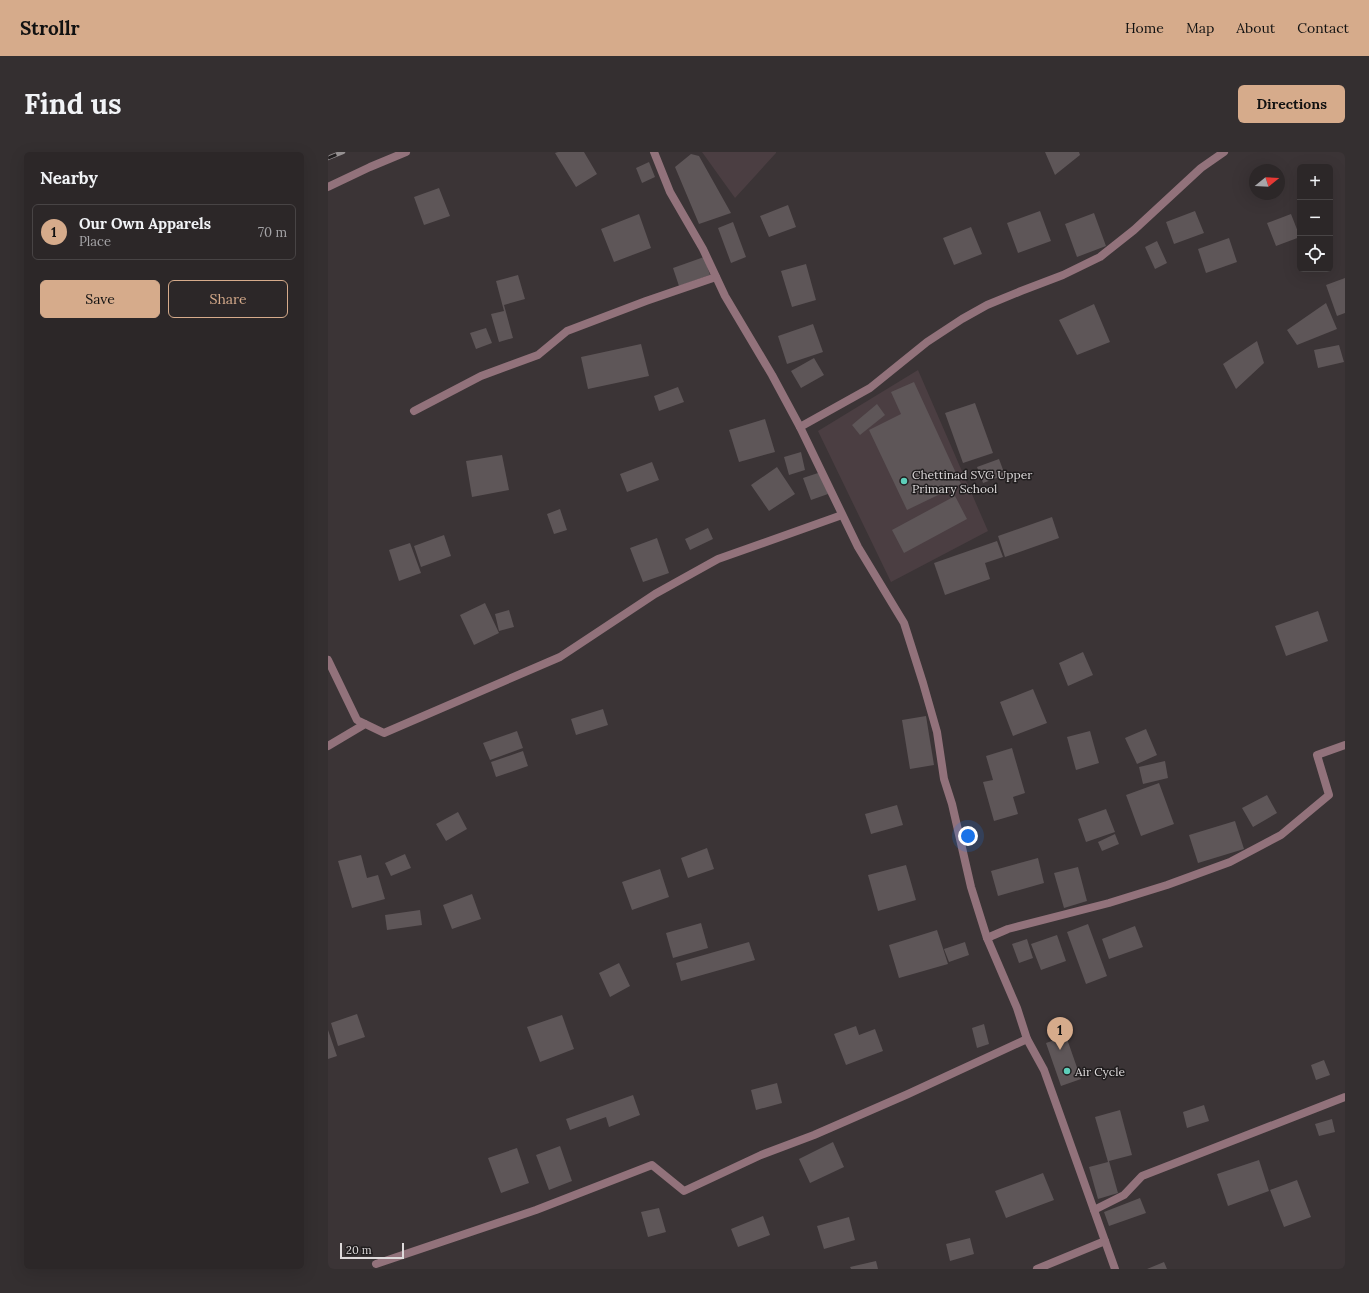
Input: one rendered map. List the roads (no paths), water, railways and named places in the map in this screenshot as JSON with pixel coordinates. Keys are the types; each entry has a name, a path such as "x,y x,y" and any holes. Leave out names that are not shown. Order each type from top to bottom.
{"street":[{"path":"328,187 406,152"},
{"path":"654,152 670,192 703,249 725,296 772,375 800,427 858,547 904,623 937,732 944,780 952,804 970,887 987,938 1017,1008 1027,1038 1044,1070 1115,1269"},
{"path":"800,427 870,388 927,342 962,319 987,305 1063,275 1100,257 1134,230 1202,168 1224,152"},
{"path":"414,411 481,376 538,355 567,331 646,301 716,277"},
{"path":"328,660 357,720 384,733 560,657 655,594 718,559 842,515"},
{"path":"328,746 365,724"},
{"path":"987,938 1008,929 1109,903 1230,862 1281,835 1329,795 1317,755 1345,745"},
{"path":"376,1264 536,1210 652,1165 684,1191 761,1154 814,1135 908,1094 1027,1038"},
{"path":"1094,1210 1124,1195 1142,1176 1345,1097"},
{"path":"1037,1269 1104,1241"}],"railway":[{"path":"328,158 343,152"}],"place":[{"name":"Chettinad SVG Upper Primary School","path":"904,481"},
{"name":"Our Own Apparels","path":"1060,1050"},
{"name":"Air Cycle","path":"1067,1071"}]}
